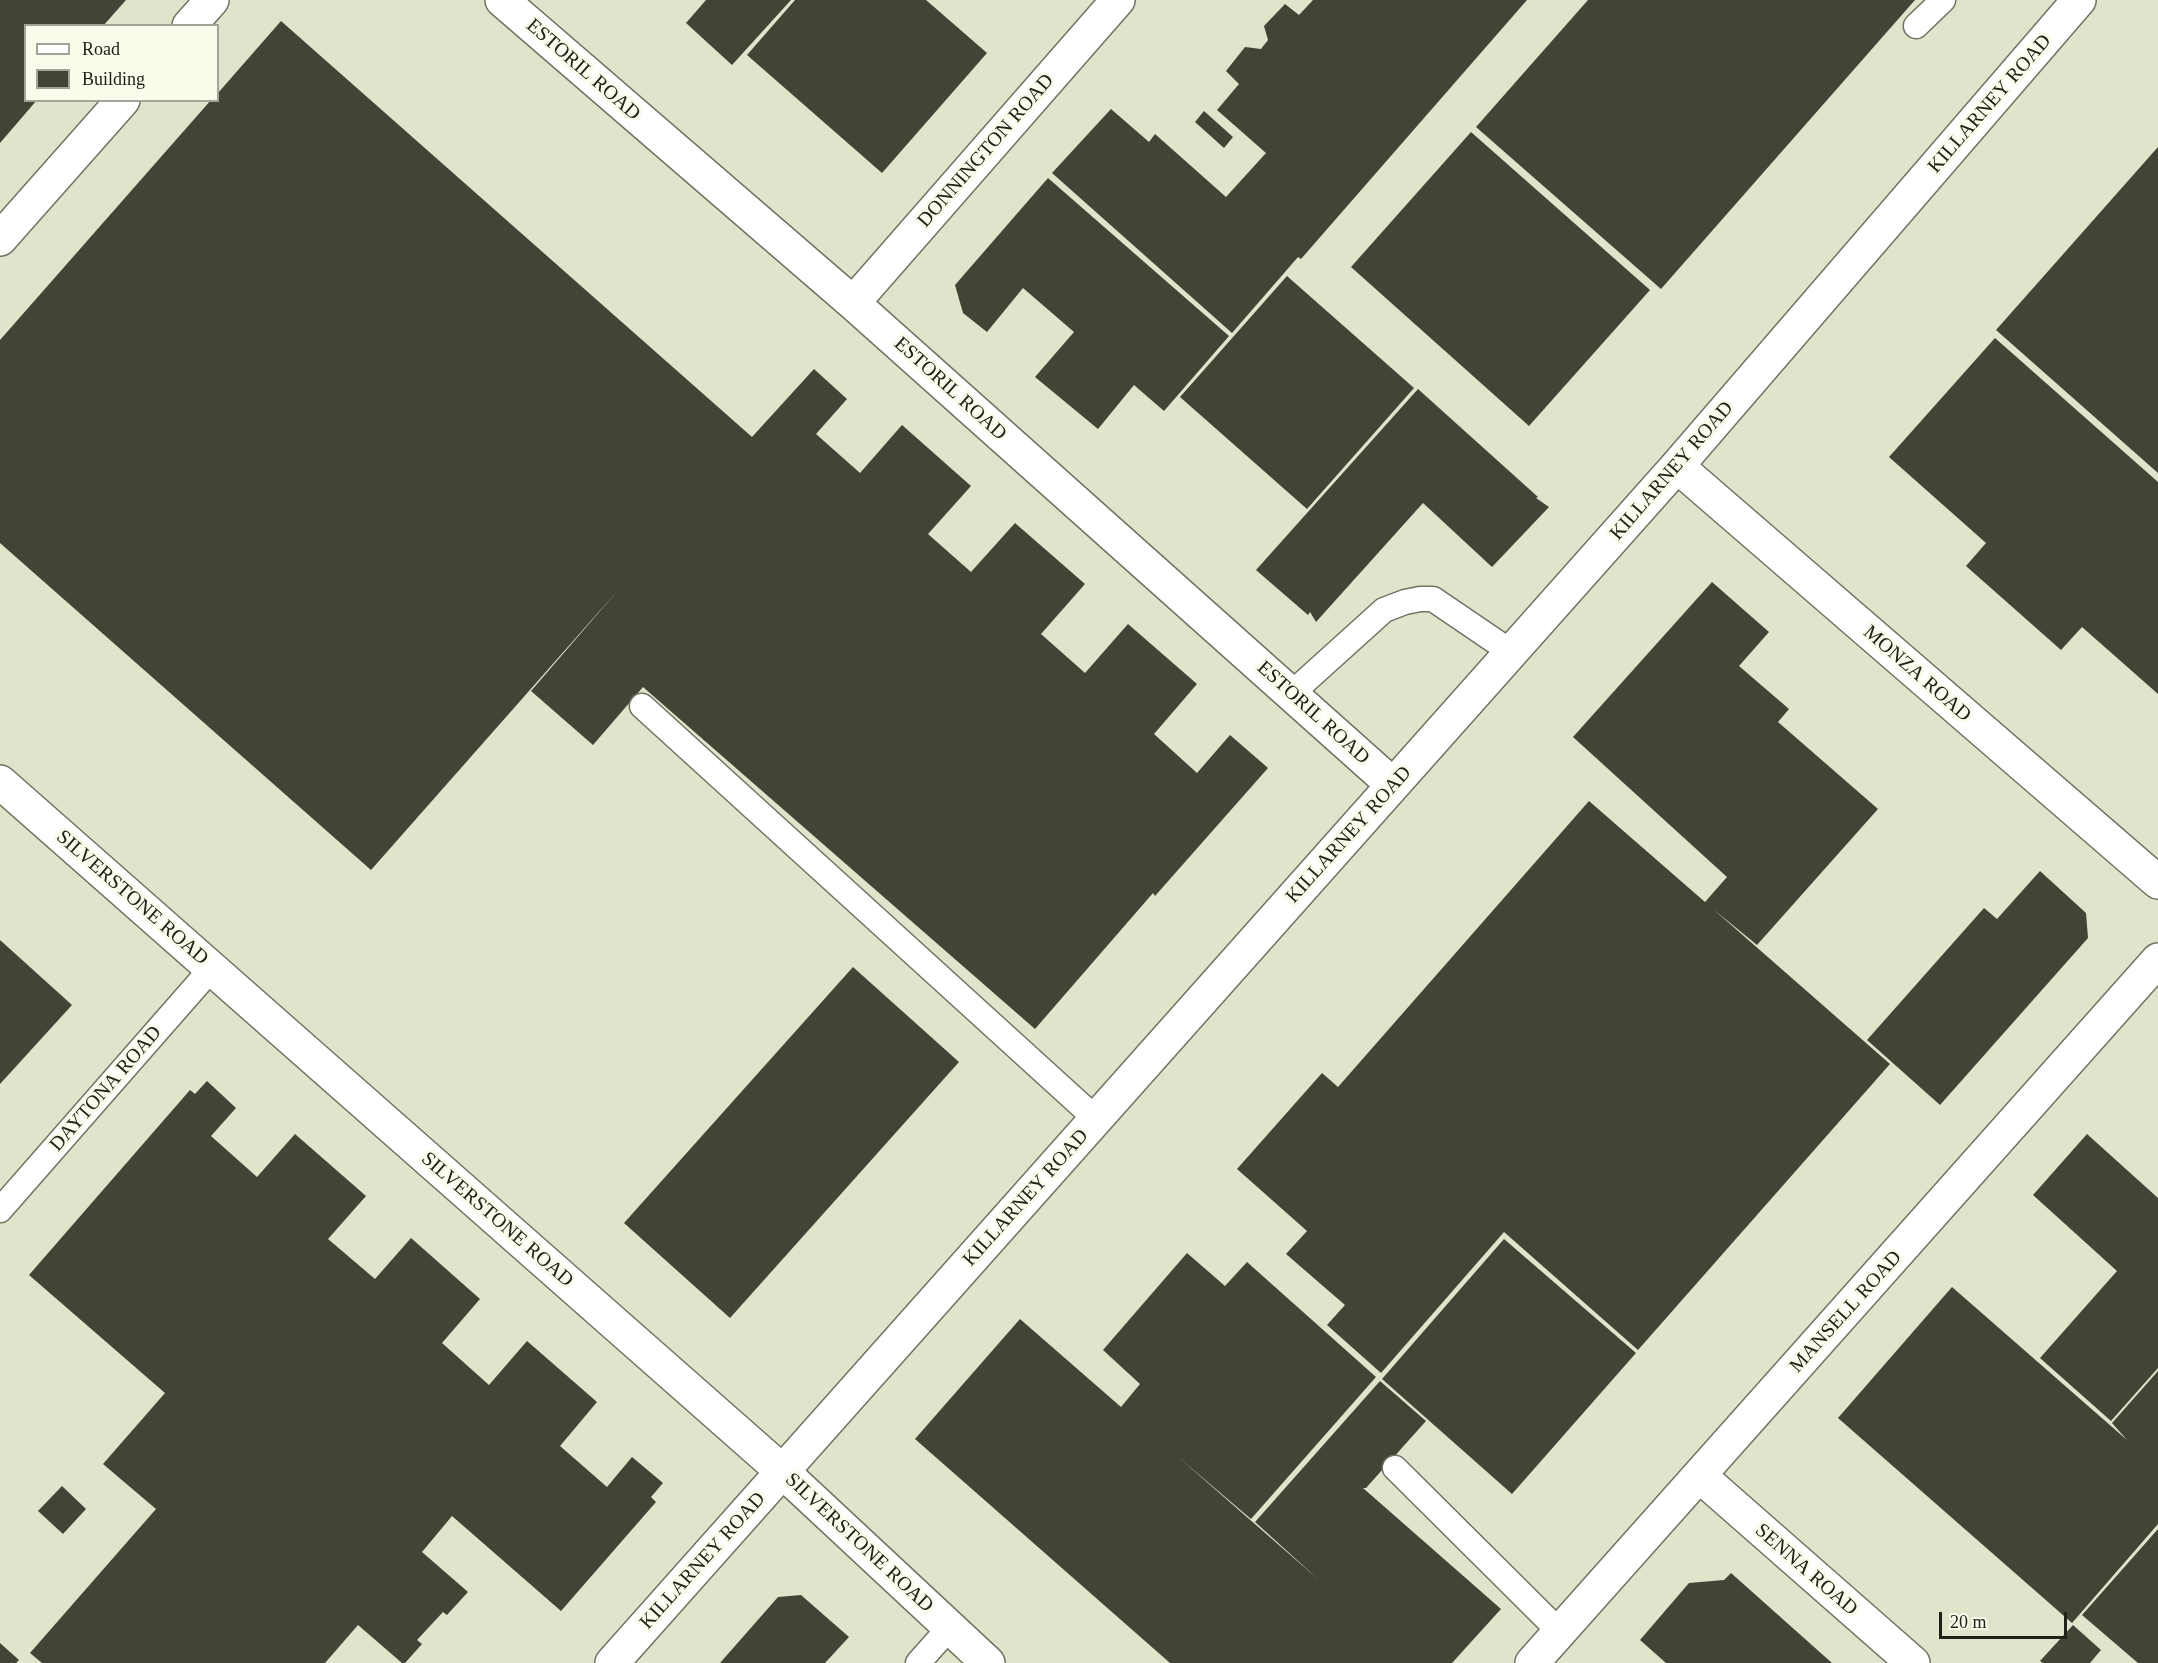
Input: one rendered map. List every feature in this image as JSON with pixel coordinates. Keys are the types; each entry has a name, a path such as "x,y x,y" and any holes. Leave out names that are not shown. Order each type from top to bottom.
{"street":[{"path":"191,24 212,0"},
{"name":"ESTORIL ROAD","path":"502,0 854,303 1393,785"},
{"name":"DONNINGTON ROAD","path":"854,303 1118,0"},
{"name":"KILLARNEY ROAD","path":"612,1663 1677,466 2079,0"},
{"path":"0,239 121,102"},
{"name":"MONZA ROAD","path":"1677,466 2158,882"},
{"name":"SILVERSTONE ROAD","path":"0,782 782,1471 988,1663"},
{"name":"MANSELL ROAD","path":"1532,1663 2158,960"},
{"name":"SENNA ROAD","path":"1700,1476 1913,1663"}],"lane":[{"path":"1916,26 1943,0"},
{"path":"1292,694 1384,610 1420,599 1433,599 1511,652"},
{"path":"642,706 1096,1119"},
{"name":"DAYTONA ROAD","path":"0,1210 212,968"},
{"path":"1395,1468 1560,1632"},
{"path":"918,1663 950,1627"}],"shaded area":[{"path":"0,0 2158,0 2158,1663 0,1663"}],"building":[{"path":"0,0 126,0 105,24 24,24 24,102 35,102 0,143"},
{"path":"706,0 791,0 732,65 686,23"},
{"path":"795,0 926,0 987,53 882,173 747,55"},
{"path":"1313,0 1527,0 1301,259 1298,257 1232,333 1052,173 1111,109 1149,142 1155,134 1226,197 1266,153 1217,110 1239,84 1226,71 1245,47 1261,49 1268,40 1264,26 1285,4 1299,15"},
{"path":"1588,0 1915,0 1661,289 1476,127"},
{"path":"281,21 752,437 814,369 847,399 816,434 860,473 902,425 971,486 928,534 971,572 1015,523 1085,584 1041,634 1085,673 1128,624 1197,684 1154,734 1197,773 1230,735 1268,768 1155,896 1153,893 1035,1029 643,687 593,745 531,691 619,589 371,870 0,543 0,340 209,102 219,102 219,92"},
{"path":"1204,111 1233,137 1224,148 1195,122"},
{"path":"1471,132 1650,290 1529,426 1351,267"},
{"path":"2158,147 2158,473 1996,330"},
{"path":"1048,178 1229,336 1164,411 1134,385 1098,429 1035,377 1074,332 1023,288 987,332 963,313 955,285"},
{"path":"1287,276 1414,388 1307,509 1180,397"},
{"path":"1995,338 2158,482 2158,694 2082,627 2061,650 1966,566 1986,543 1889,457"},
{"path":"1418,389 1538,497 1536,498 1549,507 1492,567 1423,503 1316,622 1310,612 1308,615 1256,570"},
{"path":"1712,582 1769,632 1739,666 1789,709 1778,722 1878,809 1757,945 1713,909 1890,1064 1638,1350 1504,1232 1381,1373 1327,1325 1345,1305 1286,1254 1307,1231 1237,1169 1322,1073 1338,1087 1589,801 1705,902 1727,877 1573,737"},
{"path":"2040,871 2086,913 2088,938 1940,1105 1867,1040 1984,908 1997,919"},
{"path":"0,940 72,1005 0,1084"},
{"path":"853,967 959,1062 730,1318 624,1223"},
{"path":"207,1081 236,1108 211,1136 257,1177 295,1134 366,1196 328,1239 375,1279 411,1238 480,1299 442,1343 489,1385 527,1341 597,1402 560,1446 607,1487 632,1457 663,1483 651,1497 656,1502 561,1611 452,1516 422,1552 468,1592 447,1615 443,1612 417,1640 422,1644 405,1663 402,1663 358,1625 325,1663 42,1663 30,1653 156,1509 103,1464 165,1393 29,1275 190,1090 195,1094"},
{"path":"2087,1134 2158,1198 2158,1368 2111,1421 2040,1358 2117,1271 2033,1195"},
{"path":"1504,1239 1636,1353 1512,1494 1382,1379"},
{"path":"1187,1253 1225,1286 1247,1262 1376,1377 1251,1519 1177,1456 1319,1580 1255,1522 1380,1381 1426,1421 1366,1488 1363,1488 1501,1609 1452,1663 1170,1663 915,1439 1020,1319 1121,1407 1140,1384 1103,1350"},
{"path":"1952,1287 2127,1440 2112,1423 2158,1371 2158,1524 2072,1623 1838,1418"},
{"path":"62,1486 86,1509 63,1534 38,1511"},
{"path":"2158,1529 2158,1663 2138,1663 2082,1615"},
{"path":"1731,1573 1832,1663 1666,1663 1640,1640 1689,1583 1724,1580"},
{"path":"801,1595 849,1637 825,1663 720,1663 778,1597"},
{"path":"2073,1625 2101,1650 2090,1663 2043,1663 2040,1661"},
{"path":"0,1643 19,1660 16,1663 0,1663"}]}
